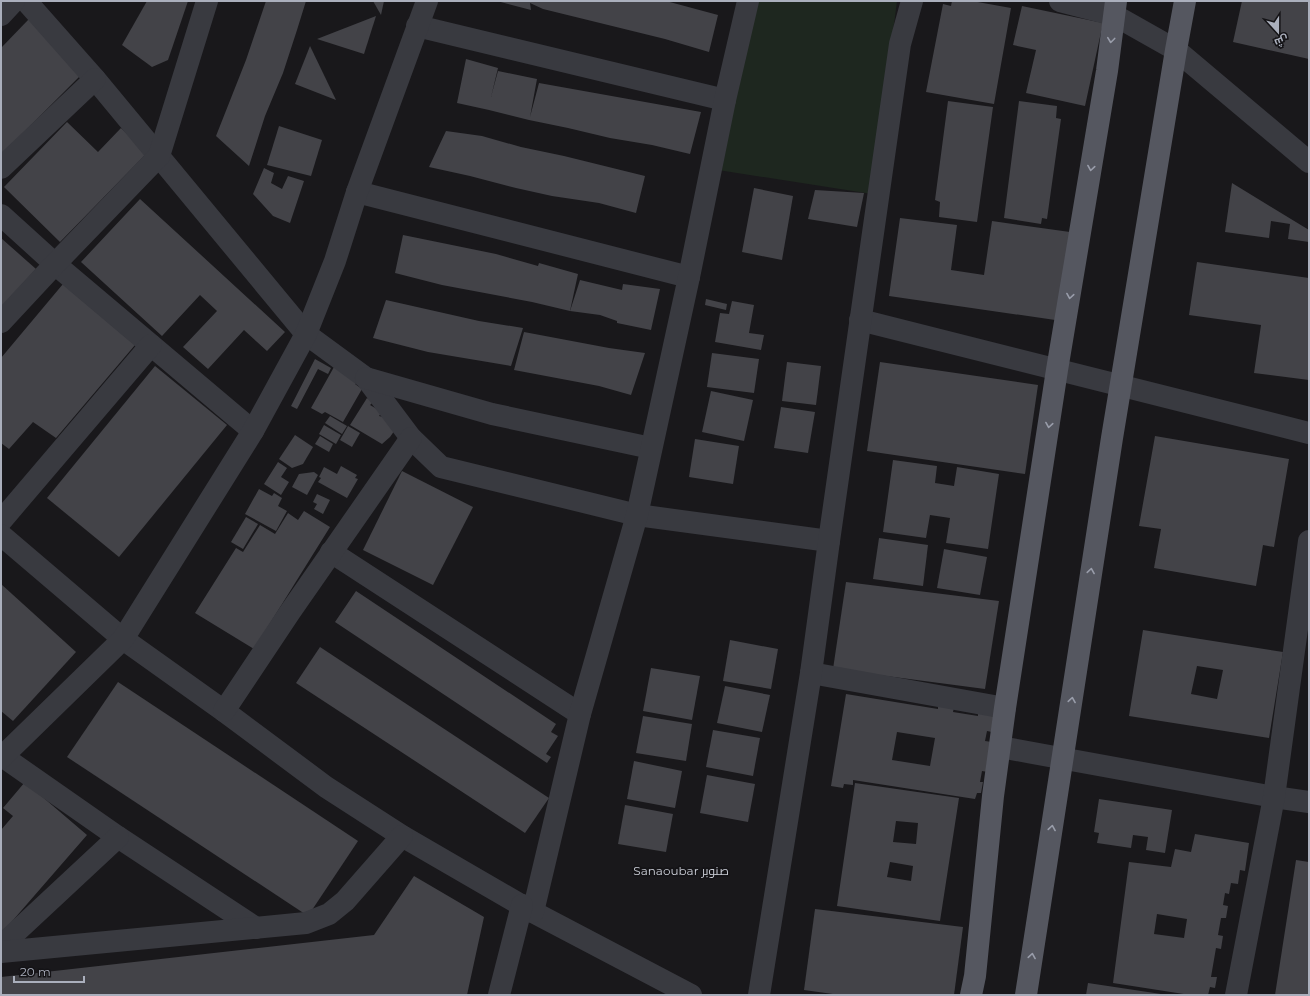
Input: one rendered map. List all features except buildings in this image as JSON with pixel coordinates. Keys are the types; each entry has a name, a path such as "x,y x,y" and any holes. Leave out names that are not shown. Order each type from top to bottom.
{"main road":[{"path":"1026,995 1120,386 1185,1"},
{"path":"971,995 975,976 993,796 1005,708 1057,370 1107,71 1115,8"}],"street":[{"path":"1,15 14,1"},
{"path":"26,1 95,79 306,334 366,378 411,438 441,467 637,514 829,541"},
{"path":"1,322 159,156 207,1"},
{"path":"256,928 118,837 2,757 123,640 253,431 306,334 335,261 357,192 427,1"},
{"path":"499,995 527,909 580,714 637,514 748,1"},
{"path":"759,995 811,674 900,44 912,1"},
{"path":"1060,1 1115,8 1176,50 1309,162"},
{"path":"417,26 726,100"},
{"path":"1,168 95,79"},
{"path":"357,192 689,277"},
{"path":"1,215 55,264 253,431"},
{"path":"860,320 1309,433"},
{"path":"1,521 151,345"},
{"path":"366,378 492,414 651,448"},
{"path":"224,711 331,552 411,438"},
{"path":"1,535 123,640 224,711 326,787 402,836 527,909 691,995"},
{"path":"1236,995 1274,797 1309,541"},
{"path":"331,552 580,714"},
{"path":"811,674 1005,708"},
{"path":"1000,747 1274,797 1309,802"},
{"path":"1,952 306,923 329,914 345,900 402,836"},
{"path":"1,946 118,837"}],"shaded area":[{"path":"756,1 897,1 872,194 718,170"}],"district":[{"name":"Sanaoubar صنوبر","path":"681,870"}]}
